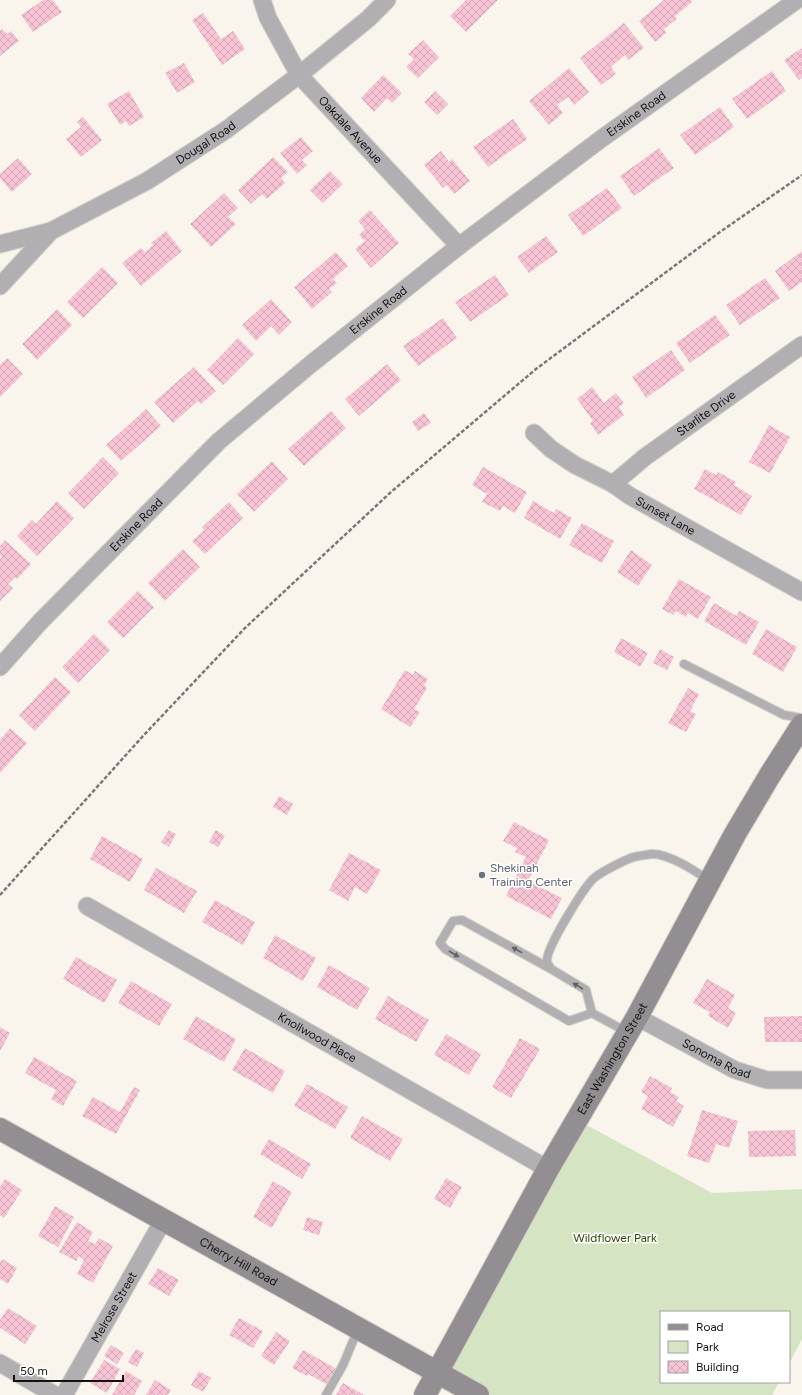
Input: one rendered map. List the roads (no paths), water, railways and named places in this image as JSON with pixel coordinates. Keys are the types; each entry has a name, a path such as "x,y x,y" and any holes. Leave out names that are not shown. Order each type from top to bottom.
{"street":[{"name":"Oakdale Avenue","path":"262,0 268,18 299,75 459,246"},
{"name":"Dougal Road","path":"0,244 51,231 147,181 226,130 299,75 368,19 388,0"},
{"name":"Erskine Road","path":"0,667 40,622 219,441 311,364 459,246 601,140 797,0"},
{"path":"0,286 51,231"},
{"name":"Starlite Drive","path":"613,484 645,457 802,345"},
{"name":"Sunset Lane","path":"534,433 551,449 575,465 613,484 630,496 802,592"},
{"name":"East Washington Street","path":"425,1395 548,1168 632,1025 742,821 802,725"},
{"name":"Knollwood Place","path":"87,906 548,1168"},
{"name":"Sonoma Road","path":"632,1025 735,1070 767,1080 802,1080"},
{"name":"Cherry Hill Road","path":"0,1129 478,1395"},
{"name":"Melrose Street","path":"64,1395 164,1219"},
{"path":"0,1363 55,1395"}],"lane":[{"path":"684,664 784,715 802,718"},
{"path":"551,969 547,961 549,950 579,896 594,878 611,868 631,858 652,854 668,858 710,881"},
{"path":"592,1013 586,990 462,920 453,921 440,943 445,949 568,1021 592,1013 632,1025"},
{"path":"326,1395 343,1364 359,1328"}],"place":[{"name":"Shekinah Training Center","path":"482,875"}],"park label":[{"name":"Wildflower Park","path":"615,1238"}]}
